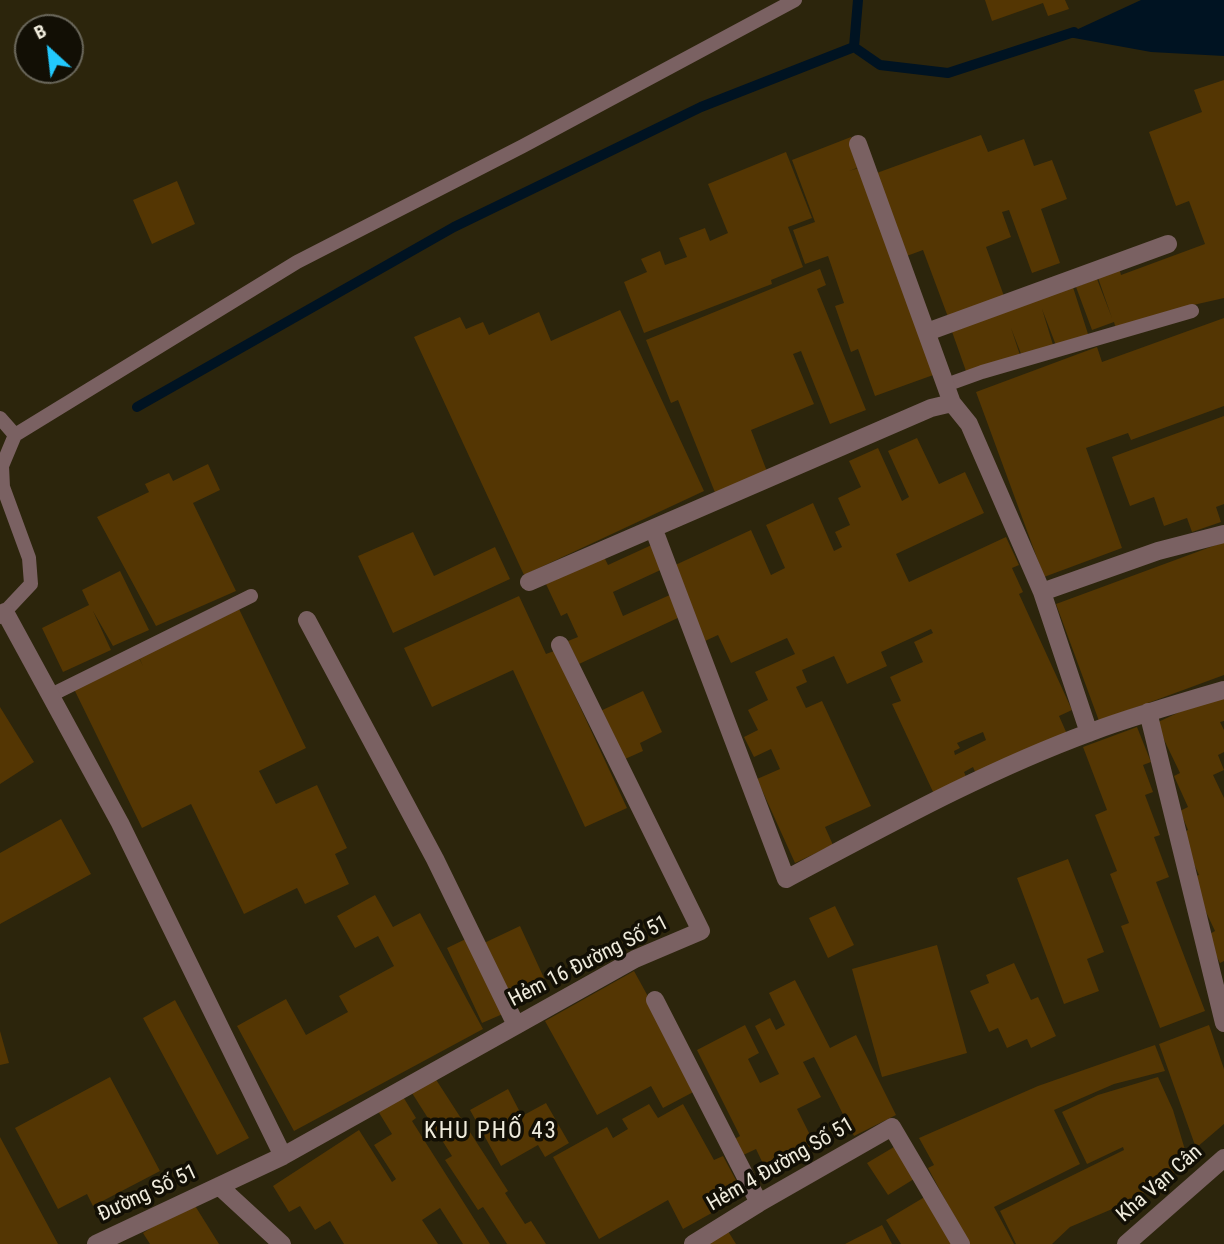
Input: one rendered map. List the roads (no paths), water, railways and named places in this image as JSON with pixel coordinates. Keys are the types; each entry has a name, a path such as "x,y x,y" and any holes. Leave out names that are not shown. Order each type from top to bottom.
{"street":[{"path":"858,144 952,403 969,424 1042,592 1088,733"},
{"path":"926,332 1168,244"},
{"path":"529,582 931,408 952,403"},
{"path":"654,530 786,879 945,795 1088,733 1224,690"},
{"path":"1042,592 1158,551 1224,534"},
{"path":"3,614 51,695 120,823 283,1156"},
{"path":"307,620 435,859 516,1025"},
{"name":"Hẻm 16 Đường Số 51","path":"219,1186 283,1156 635,959 701,931 559,645"},
{"path":"1149,712 1224,1023"},
{"path":"655,1000 759,1203"},
{"name":"Hẻm 4 Đường Số 51","path":"693,1244 892,1126 961,1244"},
{"name":"Kha Vạn Cân","path":"1126,1244 1224,1158"},
{"name":"Đường Số 51","path":"96,1244 219,1186 282,1244"}],"lane":[{"path":"3,614 31,584 29,558 3,487 2,466 15,435 298,262 523,146 795,0"},
{"path":"946,385 982,372 1192,312"},
{"path":"0,418 15,435"},
{"path":"51,695 251,596"}],"water":[{"path":"1141,0 1224,0 1224,56 1151,52 1063,36"}],"waterway":[{"path":"854,47 858,0"},
{"path":"137,407 454,227 701,107 854,47 880,65 948,73 1074,32"}],"district":[{"name":"KHU PHỐ 43","path":"491,1132"}]}
